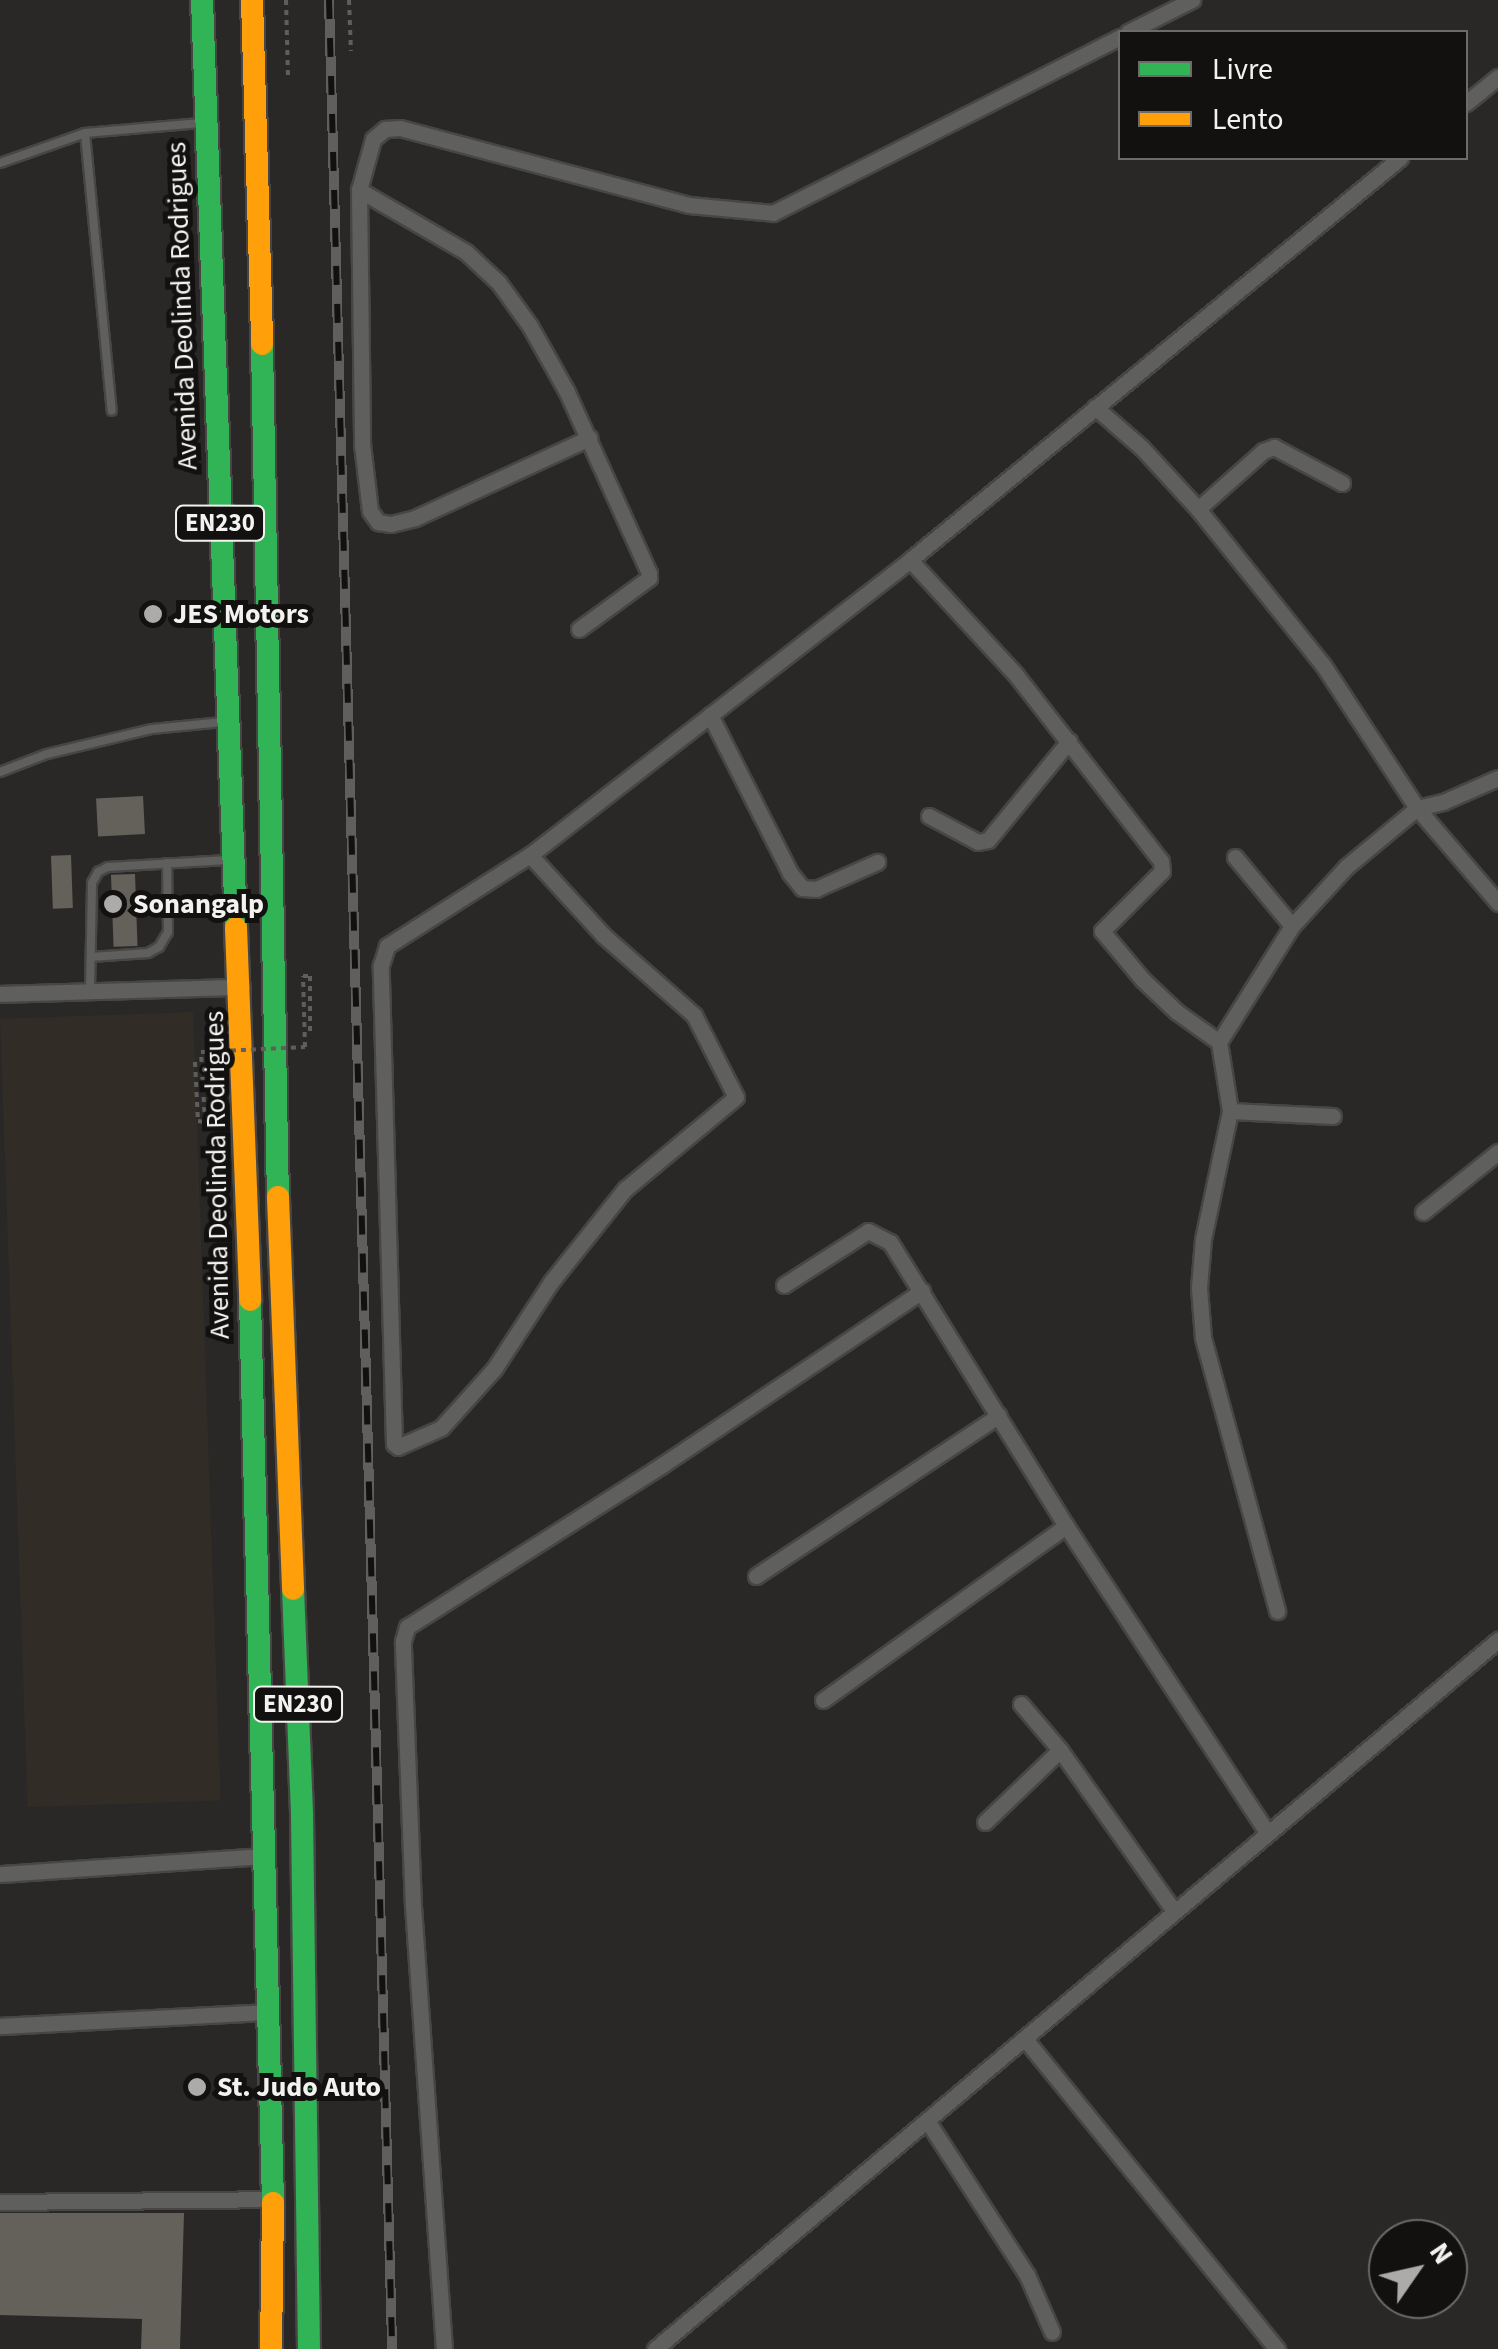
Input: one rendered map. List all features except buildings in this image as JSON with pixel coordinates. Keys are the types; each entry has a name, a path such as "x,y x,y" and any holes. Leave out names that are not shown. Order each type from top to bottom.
{"highway":[{"name":"Avenida Deolinda Rodrigues","path":"202,0 233,860 242,987 273,2199 271,2349"},
{"name":"Avenida Deolinda Rodrigues","path":"252,0 266,484 272,1043 302,1816 309,2349"}],"street":[{"path":"1132,30 1192,0"},
{"path":"588,438 415,518 391,524 378,522 370,511 362,444 359,190 373,140 385,129 400,128 690,205 773,213 1118,37"},
{"path":"1468,102 1498,76"},
{"path":"530,855 603,935 694,1015 736,1096 625,1190 551,1282 494,1370 441,1428 398,1447 394,1444 382,953 530,855 910,560 1398,160"},
{"path":"359,190 466,252 498,283 530,326 588,438 649,578 579,629"},
{"path":"1095,407 1142,448 1198,509 1322,665 1417,808 1498,903"},
{"path":"1198,509 1274,447 1342,482"},
{"path":"910,560 1004,660 1161,862 1162,871 1103,925 1104,936 1177,1012 1219,1042"},
{"path":"710,715 790,873 802,888 816,889 877,862"},
{"path":"930,816 964,836 988,840 1069,741"},
{"path":"1277,1612 1203,1338 1199,1288 1204,1239 1230,1112 1219,1042 1292,926 1346,867 1417,808 1444,802 1498,778"},
{"path":"1235,857 1292,926"},
{"path":"0,994 242,987"},
{"path":"1230,1112 1282,1110 1332,1116"},
{"path":"1423,1212 1498,1152"},
{"path":"784,1285 868,1231 890,1242 1066,1526 1268,1833"},
{"path":"444,2349 413,1906 403,1641 407,1627 662,1466 922,1291"},
{"path":"756,1576 998,1415"},
{"path":"823,1700 1066,1526"},
{"path":"655,2349 1498,1640"},
{"path":"1021,1704 1060,1750 1174,1911"},
{"path":"985,1822 1060,1750"},
{"path":"0,1874 263,1856"},
{"path":"0,2026 267,2012"},
{"path":"1025,2039 1277,2349"},
{"path":"928,2122 1027,2275 1052,2332"},
{"path":"0,2202 273,2199"}],"lane":[{"path":"0,172 3,163 86,134 149,124 205,123"},
{"path":"86,134 112,411"},
{"path":"0,772 47,754 152,728 228,722"},
{"path":"90,991 92,883 98,872 108,867 233,860"},
{"path":"90,957 148,953 159,947 168,932 167,863"}],"path":[{"path":"286,0 288,77"},
{"path":"348,0 350,51"},
{"path":"194,1062 198,1122 205,1122 201,1052 305,1047 304,976 310,976 310,1036"}],"shaded area":[{"path":"193,1012 221,1801 28,1807 0,1019"}],"railway":[{"path":"329,0 392,2349"}],"traffic: fast":[{"path":"202,0 236,928"},
{"path":"262,344 278,1197"},
{"path":"250,1300 273,2203"},
{"path":"293,1589 302,1816 309,2349"}],"traffic: slow":[{"path":"252,0 262,344"},
{"path":"236,928 250,1300"},
{"path":"278,1197 293,1589"},
{"path":"271,2349 273,2203"}],"place":[{"name":"JES Motors","path":"153,614"},
{"name":"Sonangalp","path":"113,904"},
{"name":"St. Judo Auto","path":"197,2087"}]}
